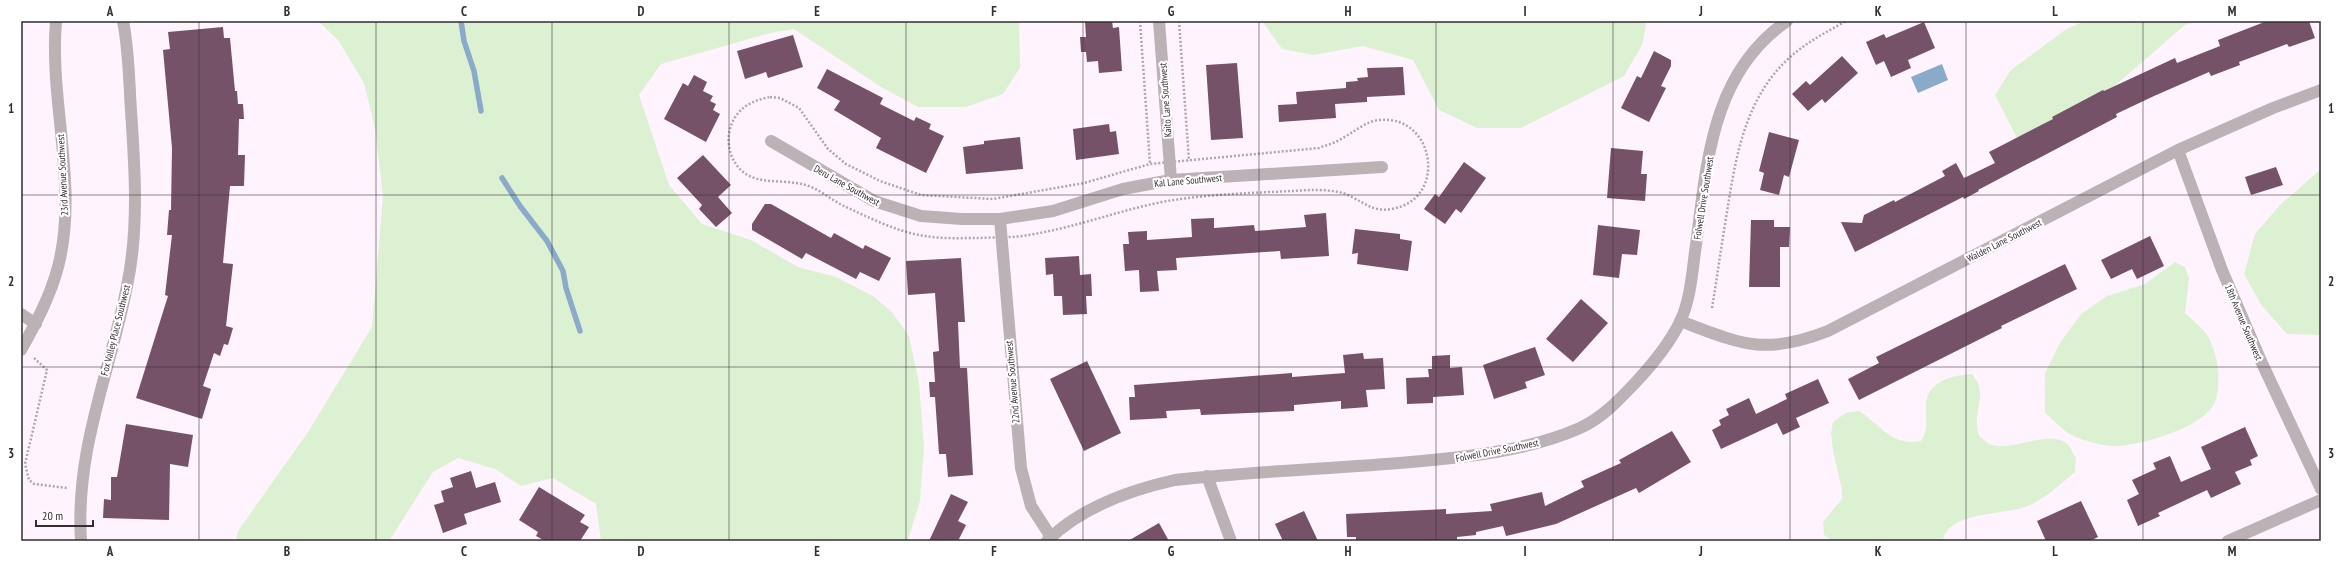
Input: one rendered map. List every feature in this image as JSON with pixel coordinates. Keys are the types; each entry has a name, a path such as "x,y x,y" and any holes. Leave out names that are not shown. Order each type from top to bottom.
{"street":[{"name":"23rd Avenue Southwest","path":"24,352 52,286 58,266 64,223 64,188 55,56 56,21"},
{"name":"Fox Valley Place Southwest","path":"81,541 82,489 93,416 123,305 133,245 134,164 128,56 123,21"},
{"name":"Kaito Lane Southwest","path":"1159,21 1170,180"},
{"name":"Folwell Drive Southwest","path":"1049,539 1068,524 1117,498 1150,485 1207,476 1449,459 1519,447 1551,438 1580,428 1598,417 1642,376 1680,321 1690,285 1709,158 1723,100 1731,83 1752,51 1787,21"},
{"name":"Walden Lane Southwest","path":"1680,321 1731,340 1750,344 1769,346 1787,344 1811,338 1828,331 2178,150 2273,108 2321,90"},
{"name":"Deru Lane Southwest","path":"771,141 848,187 874,201 899,210 941,218 1000,219"},
{"name":"18th Avenue Southwest","path":"2178,150 2222,270 2261,361 2321,489"},
{"name":"Kal Lane Southwest","path":"1000,219 1052,211 1123,189 1170,180 1382,167"},
{"name":"22nd Avenue Southwest","path":"1000,219 1021,468 1031,506 1049,539"},
{"path":"21,314 36,324"},
{"path":"1207,476 1231,541"},
{"path":"2228,541 2321,500"}],"path":[{"path":"979,238 926,237 902,231 842,205 810,187 792,182 756,180 739,168 731,154 729,144 731,125 742,109 750,103 770,98 780,98 799,108 828,149 846,164 880,181 921,195 993,199 1084,183 1150,164 1140,21"},
{"path":"1179,21 1189,161"},
{"path":"1712,308 1739,145 1752,109 1773,76 1787,60 1809,42 1846,21"},
{"path":"24,352 39,360 47,370 27,447 26,473 34,484 42,487 82,489"}],"green space":[{"path":"318,21 1019,21 1020,68 1003,94 966,107 918,107 881,87 794,29 770,33 661,64 639,95 669,185 702,224 751,240 798,267 836,277 873,296 892,312 909,336 919,383 924,447 920,501 908,540 601,541 596,504 553,478 521,486 495,469 458,458 433,472 389,541 236,541 238,531 308,432 372,327 383,196 375,128 364,83 338,40"},
{"path":"1262,21 1647,21 1642,45 1624,76 1521,128 1477,128 1439,110 1413,60 1363,46 1313,55 1282,49"},
{"path":"2084,21 2198,21 2185,25 2090,107 2017,138 1995,95 2011,70 2065,30"},
{"path":"2321,169 2321,335 2287,334 2262,306 2244,274 2255,234 2280,205"},
{"path":"2175,262 2185,267 2189,278 2185,313 2205,332 2216,356 2218,366 2218,385 2215,402 2209,411 2186,427 2140,443 2115,446 2106,445 2078,438 2070,434 2045,413 2045,373 2060,343 2081,314 2107,296 2145,284"},
{"path":"1972,374 1979,385 1980,390 1977,419 1979,436 1989,444 1998,446 2008,446 2039,440 2058,439 2067,444 2076,458 2075,472 2059,486 2030,505 1967,519 1955,524 1947,531 1943,541 1833,541 1824,535 1823,522 1842,499 1842,490 1833,450 1831,433 1833,422 1846,413 1859,411 1895,438 1902,441 1921,441 1926,427 1927,397 1931,391 1936,385 1949,378"}],"water":[{"path":"1942,64 1948,80 1918,93 1911,77"}],"building":[{"path":"1085,21 1112,21 1113,28 1119,27 1122,71 1099,73 1098,61 1087,62 1086,52 1081,52 1080,37 1086,37"},
{"path":"2267,21 2309,21 2315,38 2289,47 2287,44 2239,62 2240,65 2211,76 2209,72 2154,96 2116,114 2117,117 1978,190 1979,191 1964,199 1963,197 1855,252 1841,222 1862,223 1864,215 1894,200 1895,202 1945,176 1942,171 1956,163 1964,178 1995,163 1989,152 2053,119 2052,117 2103,90 2104,91 2175,58 2177,63 2220,46 2218,40"},
{"path":"1924,22 1935,48 1908,60 1911,68 1891,77 1884,61 1876,65 1866,42 1884,34 1886,38"},
{"path":"223,27 224,38 230,38 235,91 237,91 238,104 243,104 244,119 239,119 238,155 245,155 244,186 230,186 223,263 233,264 226,326 233,328 228,345 224,344 220,356 214,353 203,386 211,389 202,419 136,398 168,296 165,295 172,235 167,235 169,210 171,210 172,148 163,50 170,49 168,32"},
{"path":"793,35 803,67 768,78 766,72 745,79 737,51"},
{"path":"1654,51 1671,60 1671,66 1661,86 1666,88 1649,122 1621,108 1637,76 1641,78"},
{"path":"1842,56 1858,73 1825,103 1822,99 1808,111 1792,94 1806,81 1810,85"},
{"path":"1237,63 1243,138 1211,140 1206,65"},
{"path":"1403,67 1405,95 1367,97 1367,102 1335,104 1336,118 1279,122 1278,105 1297,104 1296,92 1346,88 1346,82 1358,81 1357,78 1368,77 1367,68"},
{"path":"827,69 883,98 880,104 914,121 916,117 931,124 929,129 944,136 926,173 876,148 881,138 834,110 840,101 817,88"},
{"path":"694,75 707,82 703,91 713,96 710,101 716,104 713,110 720,114 706,142 664,119 683,83 688,86"},
{"path":"1109,124 1110,132 1116,131 1119,154 1076,160 1073,129"},
{"path":"1769,132 1799,140 1789,177 1784,175 1779,195 1760,190 1764,173 1759,171"},
{"path":"1020,137 1023,169 966,174 963,147 984,144 984,141"},
{"path":"1611,148 1643,151 1641,174 1647,174 1645,201 1607,198"},
{"path":"703,155 731,185 718,197 732,213 716,227 699,209 702,205 677,178"},
{"path":"1464,162 1486,178 1461,213 1456,209 1445,224 1424,209 1435,194 1439,197"},
{"path":"2276,167 2283,185 2251,195 2245,177"},
{"path":"765,204 771,204 831,238 834,233 863,249 865,245 891,258 879,281 860,272 856,279 806,253 802,259 752,230 752,224"},
{"path":"1326,213 1329,256 1281,259 1280,251 1176,258 1177,270 1157,271 1159,291 1140,292 1139,270 1125,271 1123,244 1129,244 1128,232 1147,231 1147,240 1192,237 1191,219 1214,218 1214,228 1254,225 1255,231 1306,227 1304,215"},
{"path":"1751,220 1774,220 1774,227 1790,227 1789,247 1780,247 1780,287 1749,287"},
{"path":"1598,225 1640,230 1637,255 1622,254 1619,278 1593,275"},
{"path":"1355,229 1400,234 1400,239 1412,241 1408,271 1357,264 1358,253 1352,254"},
{"path":"2150,236 2164,266 2137,279 2132,269 2111,279 2101,260"},
{"path":"1079,256 1080,275 1091,274 1092,296 1086,296 1087,314 1063,315 1062,296 1054,296 1053,274 1046,275 1045,258"},
{"path":"961,258 965,322 958,322 960,368 967,368 973,475 948,477 946,454 939,454 935,397 930,397 929,382 935,382 933,352 939,351 935,293 908,295 906,261"},
{"path":"2065,264 2077,289 2001,326 2002,328 1859,400 1848,379 1879,363 1876,357"},
{"path":"1581,299 1608,323 1573,362 1546,339"},
{"path":"1535,347 1545,375 1525,382 1527,388 1494,399 1483,365"},
{"path":"1363,353 1364,359 1383,358 1385,389 1366,390 1368,407 1341,409 1341,401 1294,405 1294,411 1201,415 1200,409 1166,411 1167,418 1130,420 1129,397 1135,397 1134,385 1292,373 1292,377 1345,373 1343,355"},
{"path":"1450,355 1450,368 1462,367 1464,395 1433,397 1433,403 1407,404 1406,378 1429,377 1428,369 1432,369 1432,356"},
{"path":"1087,361 1121,433 1084,451 1050,379"},
{"path":"1818,379 1829,403 1796,418 1800,427 1783,435 1777,423 1721,449 1712,430 1721,425 1719,420 1729,415 1726,409 1749,398 1756,414 1787,399 1785,394"},
{"path":"126,424 193,435 188,467 170,464 169,520 103,518 104,499 111,500 111,477 117,477"},
{"path":"2245,427 2258,456 2250,460 2252,465 2235,472 2241,484 2211,498 2207,490 2158,513 2160,516 2138,526 2127,500 2139,494 2132,480 2156,469 2153,463 2170,456 2181,482 2211,469 2201,447"},
{"path":"1672,431 1691,462 1639,493 1636,488 1556,524 1506,536 1503,526 1476,532 1476,535 1457,537 1457,541 1356,541 1356,537 1347,537 1346,514 1446,509 1446,514 1492,511 1490,504 1542,492 1545,506 1584,487 1581,481 1621,463 1619,460"},
{"path":"471,471 476,488 495,482 501,502 464,514 467,524 443,533 434,505 444,502 441,491 453,487 450,478"},
{"path":"539,487 585,515 580,522 589,527 580,541 545,541 536,536 538,532 519,520"},
{"path":"951,494 968,502 958,521 966,525 958,541 929,541"},
{"path":"2081,501 2098,537 2090,541 2046,541 2037,521"},
{"path":"1304,511 1318,541 1283,541 1275,524"},
{"path":"1159,523 1169,541 1128,541"}],"waterway":[{"path":"461,21 464,41 474,71 481,111"},
{"path":"502,178 520,206 547,241 563,271 566,288 580,331"}]}
